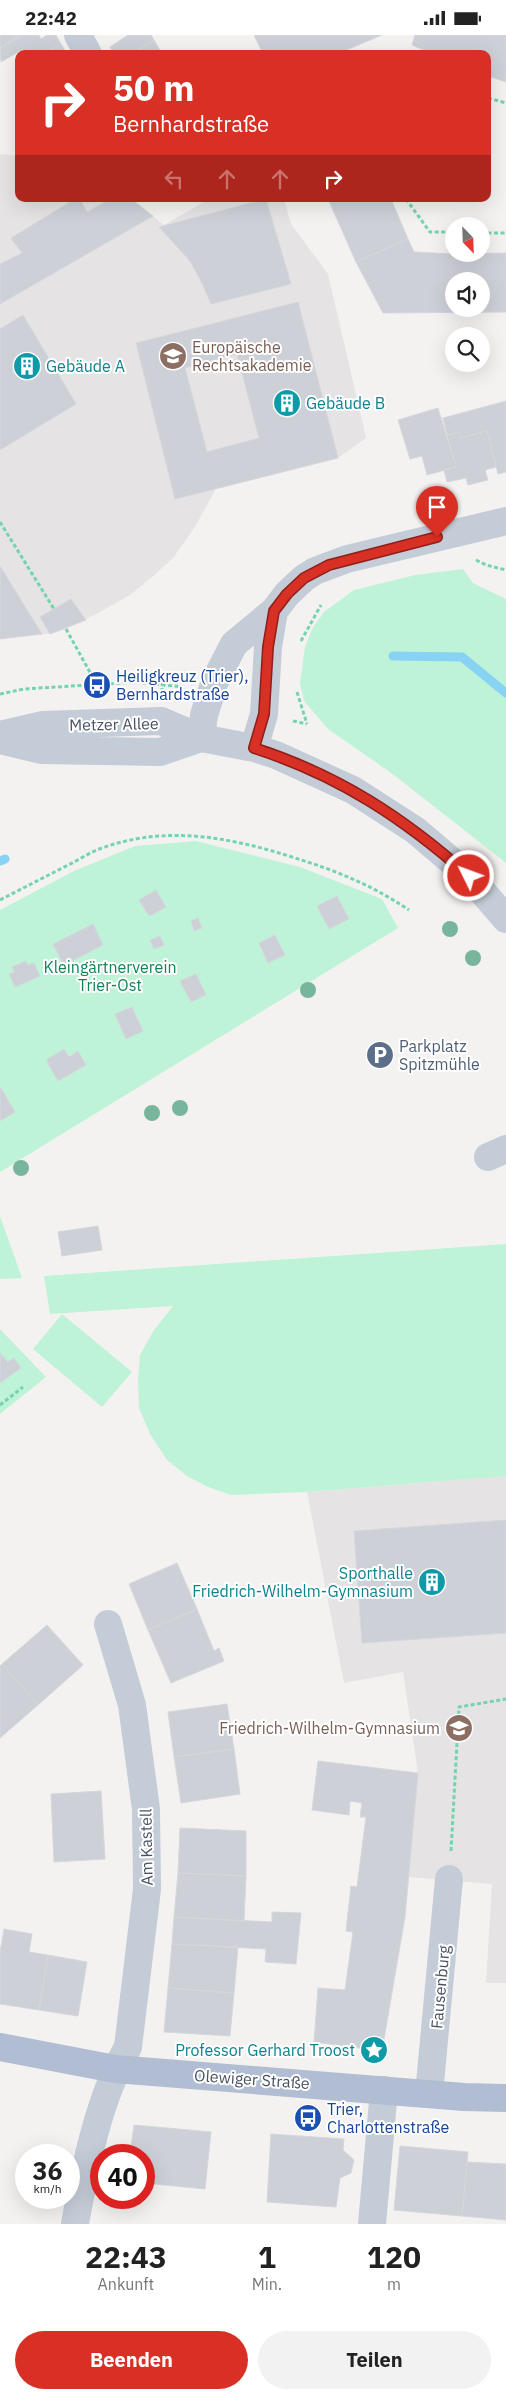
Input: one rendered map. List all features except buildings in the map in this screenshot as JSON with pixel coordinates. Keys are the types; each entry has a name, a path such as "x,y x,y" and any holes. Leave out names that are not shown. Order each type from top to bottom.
{"main road":[{"name":"Olewiger Straße","path":"0,2047 115,2069 429,2093 506,2097"}],"street":[{"path":"78,35 86,50"},
{"path":"506,521 329,565 315,571 293,587 274,611 234,644 215,681 204,715 201,737 254,748 283,757 332,779 415,830 469,876 506,919"},
{"path":"254,748 264,714 268,647 274,611"},
{"name":"Metzer Allee","path":"0,735 42,725 161,721 201,737"},
{"name":"Metzer Allee","path":"0,740 41,750 160,752 201,737"},
{"name":"Am Kastell","path":"75,2224 81,2191 107,2091 115,2069 128,2047 140,1964 147,1889 146,1809 132,1705 108,1624"},
{"name":"Fausenburg","path":"429,2093 449,1879"},
{"path":"372,2224 384,2089"}],"path":[{"path":"491,99 506,103"},
{"path":"408,202 430,232 445,232"},
{"path":"490,233 506,233"},
{"path":"0,522 54,609"},
{"path":"470,557 486,565 506,570"},
{"path":"299,648 302,636 322,601"},
{"path":"66,629 97,685"},
{"path":"0,694 24,689 136,682 184,687"},
{"path":"284,719 307,724 296,690"},
{"path":"0,900 101,848 149,836 179,834 210,836 262,848 309,863 368,884 409,910"},
{"path":"0,1405 23,1387"},
{"path":"449,1879 459,1707 506,1699"}],"shaded area":[{"name":"Europäische Rechtsakademie","path":"0,154 15,156 15,202 135,202 164,225 204,202 285,202 291,224 328,274 366,438 338,458 216,489 193,530 173,558 130,595 66,629 50,634 42,634 0,566"},
{"name":"Friedrich-Wilhelm-Gymnasium","path":"506,1476 506,1983 486,1983 492,1884 408,1877 418,1773 403,1672 344,1683 307,1492"}],"green space":[{"path":"463,569 473,583 506,599 506,863 394,775 328,729 304,701 300,683 305,647 312,629 324,612 354,590 415,575"},
{"name":"Kleingärtnerverein Trier-Ost","path":"196,841 300,867 382,899 398,928 0,1172 0,910 74,871 135,846"},
{"path":"0,1216 22,1278 0,1279"},
{"path":"506,1244 506,1476 307,1492 231,1495 208,1487 187,1476 167,1460 150,1434 139,1408 138,1380 140,1355 154,1330 173,1306 50,1314 44,1276"},
{"path":"62,1314 132,1372 102,1407 33,1349"},
{"path":"0,1329 46,1377 0,1414"}],"waterway":[{"path":"393,656 462,657 506,693"},
{"path":"0,861 5,859"}],"place":[{"name":"Europäische Rechtsakademie","path":"173,356"},
{"name":"Gebäude A","path":"27,366"},
{"name":"Gebäude B","path":"287,403"},
{"name":"Heiligkreuz (Trier), Bernhardstraße","path":"97,685"},
{"name":"Parkplatz Spitzmühle","path":"380,1055"},
{"name":"Sporthalle Friedrich-Wilhelm-Gymnasium","path":"432,1582"},
{"name":"Friedrich-Wilhelm-Gymnasium","path":"459,1728"},
{"name":"Professor Gerhard Troost","path":"374,2050"},
{"name":"Trier, Charlottenstraße","path":"308,2118"}],"route":[{"path":"437,537 329,565 315,571 293,587 274,611 268,647 264,714 254,748 304,766 353,790 415,830 469,876"}]}
